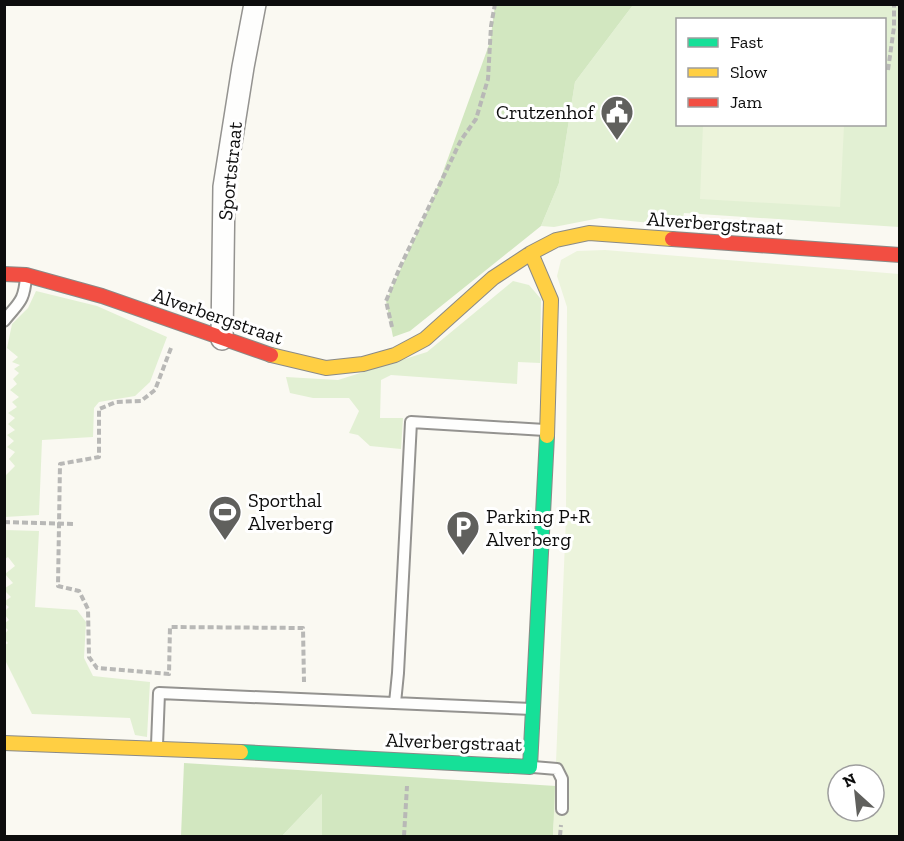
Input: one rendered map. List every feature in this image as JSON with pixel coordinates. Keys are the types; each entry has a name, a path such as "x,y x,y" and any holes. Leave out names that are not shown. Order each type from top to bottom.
{"street":[{"name":"Sportstraat","path":"222,339 224,187 255,4"},
{"name":"Alverbergstraat","path":"4,274 26,275 102,296 180,325 284,359 326,368 363,364 395,355 425,339 493,278 531,253 556,240 589,233 900,255"},
{"name":"Alverbergstraat","path":"5,740 530,767 548,430 551,300 531,253"}],"lane":[{"path":"4,321 19,305 25,293 26,275"},
{"path":"395,703 411,422 548,430"},
{"path":"156,748 159,693 533,709"},
{"path":"530,767 557,769 562,779 562,809"}],"path":[{"path":"395,355 392,324 386,301 461,140 476,119 488,79 490,26 495,4"},
{"path":"888,70 894,27 894,4"},
{"path":"180,325 155,390 141,401 116,402 99,409 99,457 60,464 58,585 80,591 88,609 89,657 97,668 169,674 170,627 303,628 304,699"},
{"path":"4,522 73,524"},
{"path":"404,837 409,761"}],"green space":[{"path":"495,5 633,5 575,82 559,183 541,226 410,331 393,337 386,301 435,194 490,42"},
{"path":"633,5 899,5 899,227 684,213 681,226 600,218 554,227 541,226 559,183 575,82"},
{"path":"703,126 844,126 840,207 700,199"},
{"path":"605,250 899,274 899,836 553,836 566,517 567,307 557,276 561,260 577,251"},
{"path":"513,281 529,285 541,299 540,363 518,362 517,384 391,375 381,380 380,418 403,418 401,449 370,446 358,435 349,433 359,411 349,398 313,398 290,393 286,377 338,380 427,352"},
{"path":"36,291 97,306 167,337 150,382 135,396 99,402 94,408 93,437 42,440 39,515 5,517 5,476 15,466 9,459 15,452 7,447 14,441 7,435 15,430 8,424 15,418 8,413 17,407 12,402 19,397 10,390 17,384 13,379 19,373 14,369 20,365 12,362 18,357 7,348 12,324 28,308"},
{"path":"5,530 39,531 35,607 77,610 86,622 84,658 93,676 150,682 147,737 135,735 130,718 32,714 5,660 5,645 8,643 5,640 5,634 8,630 5,623 9,620 5,611 9,607 5,601 11,597 5,588 13,583 5,574 15,566 8,557 5,559"},
{"path":"184,763 556,786 553,836 322,836 322,794 282,836 181,836"},
{"path":"323,793 322,836 282,836"}],"traffic: fast":[{"path":"241,752 530,767 547,436"}],"traffic: slow":[{"path":"271,355 326,368 363,364 395,355 425,339 493,278 556,240 589,233 672,239"},
{"path":"531,253 551,300 547,436"},
{"path":"4,743 241,752"}],"traffic: jam":[{"path":"672,239 900,255"},
{"path":"4,274 26,275 102,296 271,355"}],"place":[{"name":"Crutzenhof","path":"617,141"},
{"name":"Sporthal Alverberg","path":"225,541"},
{"name":"Parking P+R Alverberg","path":"463,556"}]}
